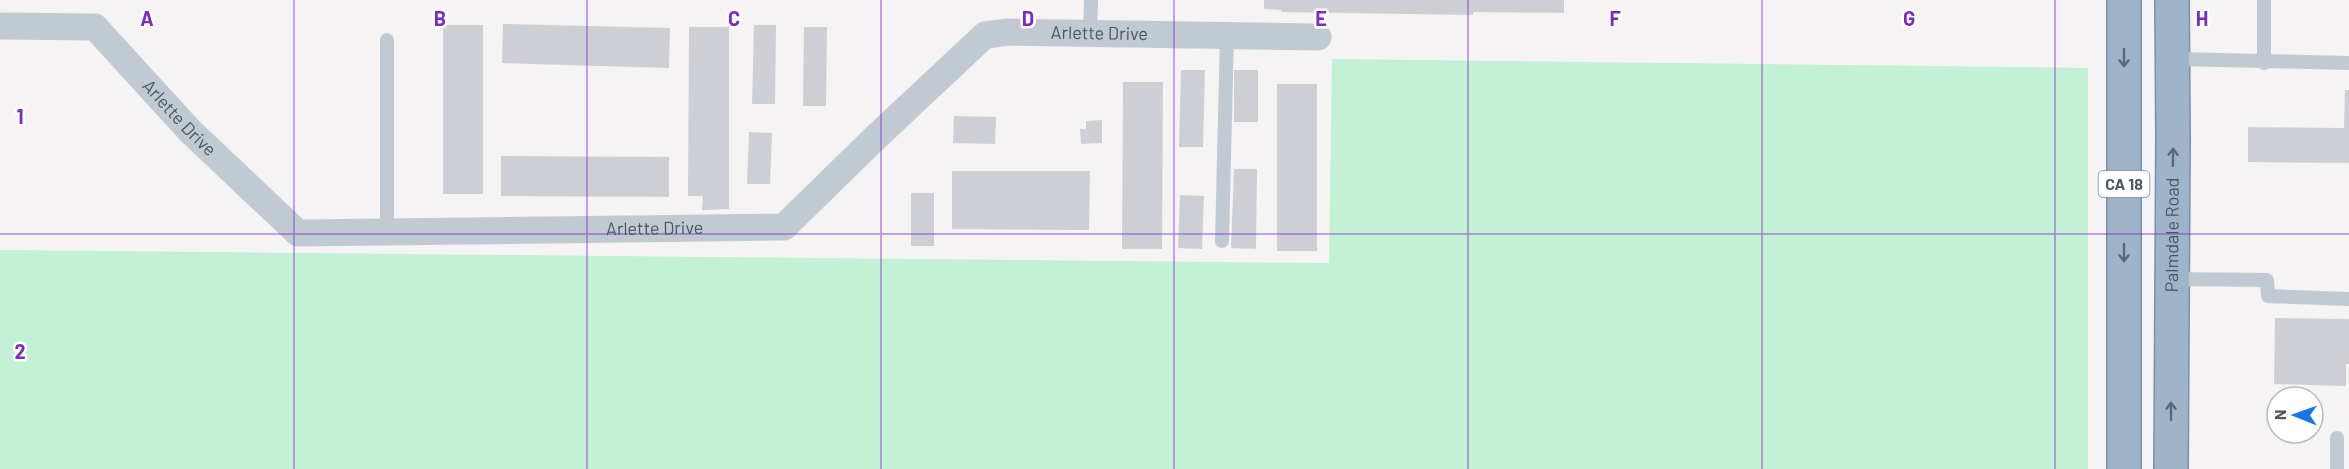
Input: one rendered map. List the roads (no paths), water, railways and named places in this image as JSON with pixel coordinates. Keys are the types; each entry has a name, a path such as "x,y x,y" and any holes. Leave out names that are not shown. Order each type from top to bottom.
{"highway":[{"name":"CA 18","path":"2124,0 2124,469"},
{"name":"Palmdale Road","path":"2171,469 2172,0"}],"street":[{"name":"Arlette Drive","path":"0,26 94,27 190,131 298,233 784,227 985,35 1008,32 1318,37"}],"lane":[{"path":"1090,33 1091,0"},
{"path":"2264,0 2264,63"},
{"path":"1222,241 1227,35"},
{"path":"387,40 387,232"},
{"path":"2173,59 2264,63 2349,63"},
{"path":"2171,279 2267,280 2268,296 2349,299"},
{"path":"2337,438 2337,469"}]}
